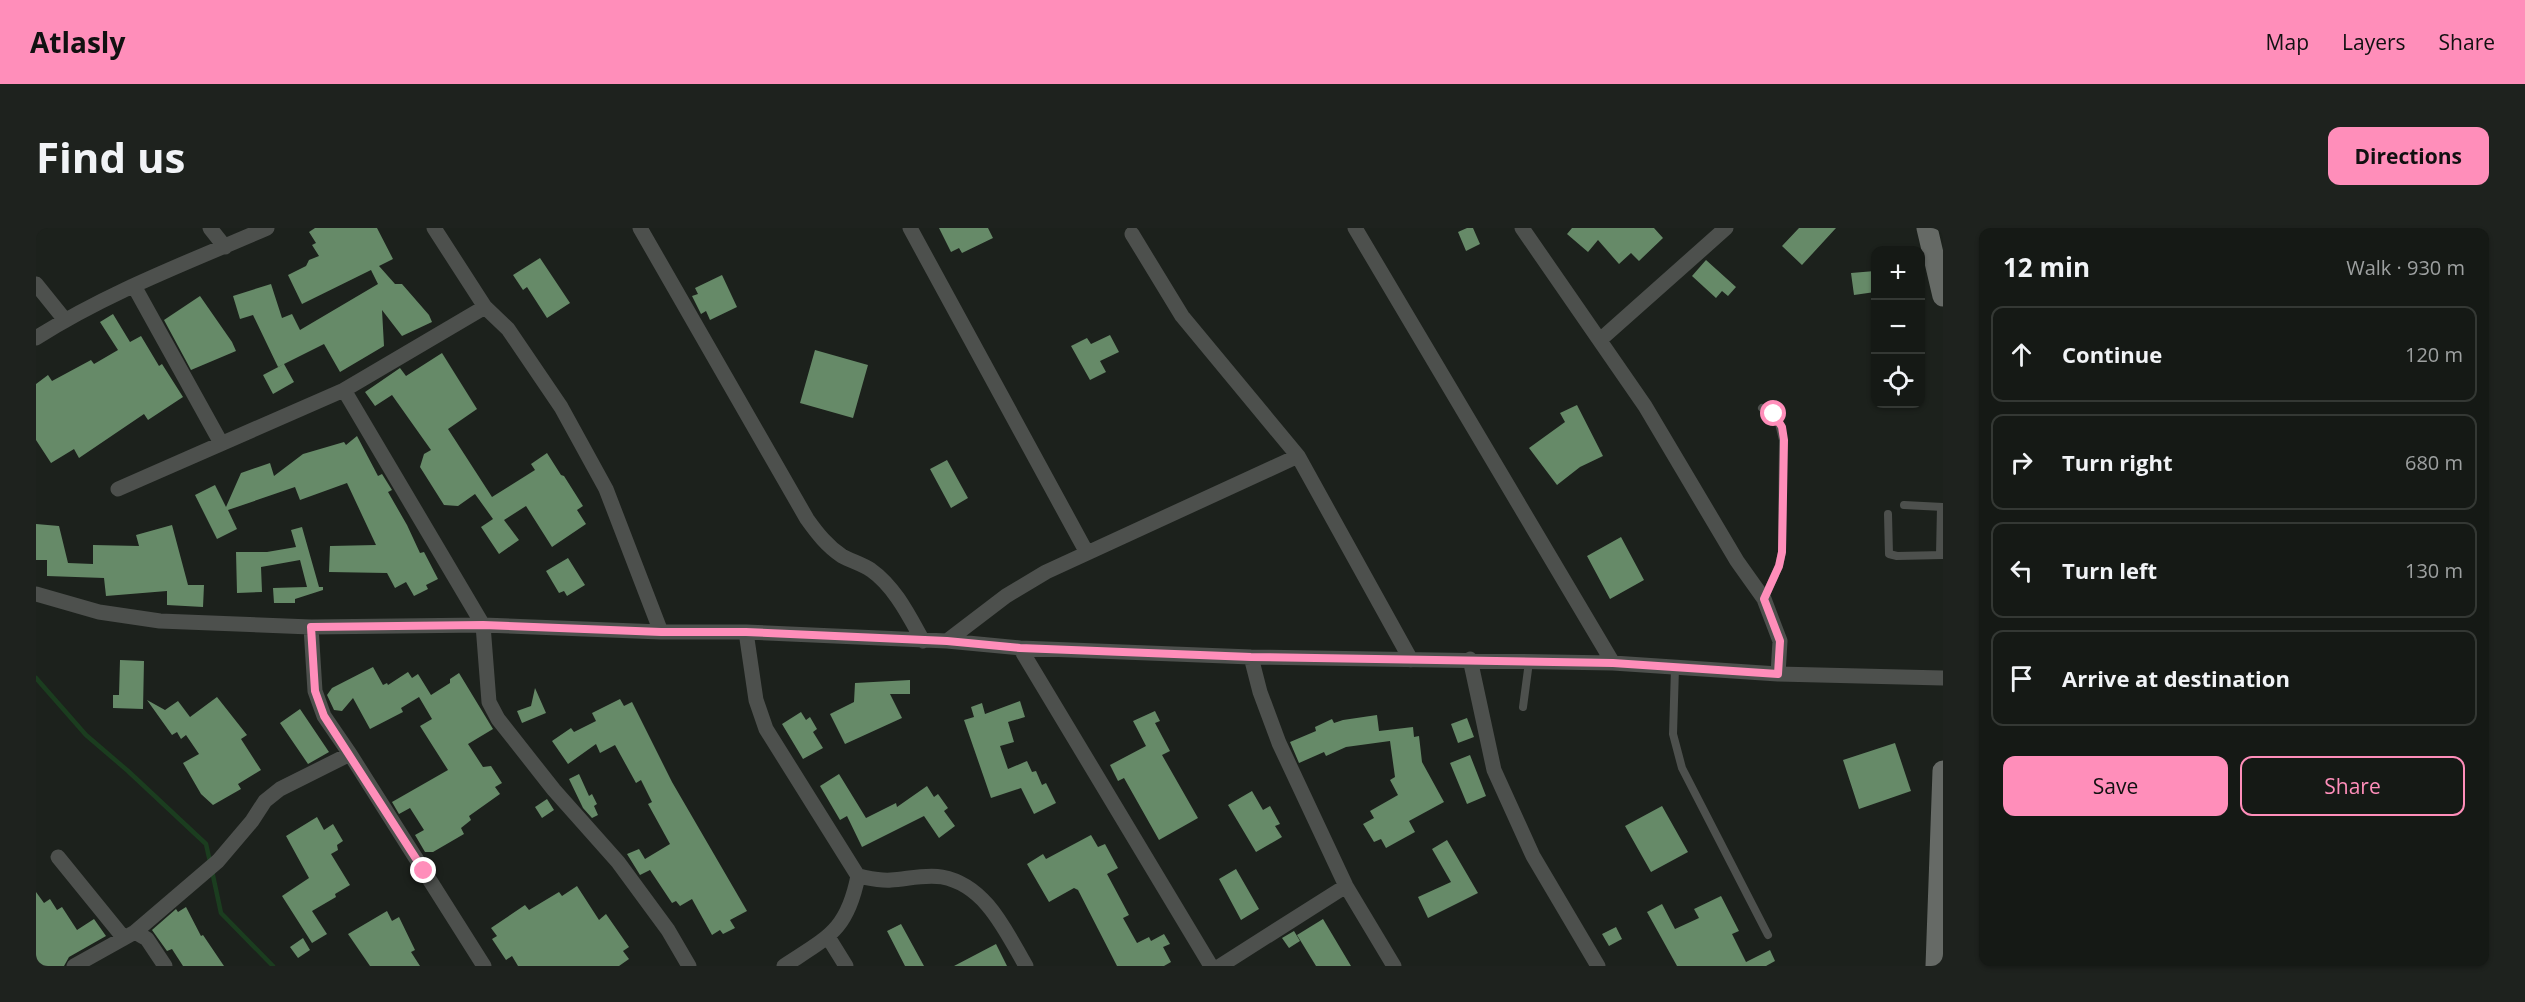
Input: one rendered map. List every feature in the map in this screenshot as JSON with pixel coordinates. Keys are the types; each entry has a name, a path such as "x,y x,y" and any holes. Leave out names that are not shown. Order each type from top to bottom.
{"street":[{"path":"210,228 225,246"},
{"path":"36,338 65,320 134,286 267,228"},
{"path":"434,228 485,306 508,329 561,407 606,489 661,632"},
{"path":"640,228 807,519 824,541 841,555 872,571 891,590 906,610 923,641"},
{"path":"910,228 1087,553"},
{"path":"1355,228 1613,663"},
{"path":"1522,228 1645,406 1737,561 1764,599 1780,641 1778,674"},
{"path":"1600,340 1726,228"},
{"path":"1929,229 1943,296"},
{"path":"1132,234 1182,316 1298,456 1411,660"},
{"path":"36,284 65,320"},
{"path":"134,286 221,442"},
{"path":"118,489 344,390 485,306"},
{"path":"344,390 483,625 489,702 498,719 554,790 618,862 668,930 689,966"},
{"path":"947,641 1006,596 1046,572 1298,456"},
{"path":"36,594 126,617 311,627 483,625 661,632 746,632 947,641 1020,648 1251,657 1613,663 1778,674 1943,678"},
{"path":"311,627 315,691 324,716 484,966"},
{"path":"746,632 756,700 766,729 858,876 854,899 844,920 828,937 784,966"},
{"path":"1020,648 1211,966"},
{"path":"1251,657 1260,692 1280,743 1346,886 1394,966"},
{"path":"1470,660 1494,770 1533,856 1598,966"},
{"path":"74,966 129,934 198,875 218,861 252,822 265,801 280,789 350,754"},
{"path":"1936,966 1943,771"},
{"path":"58,857 129,934 147,939 165,966"},
{"path":"858,876 888,881 941,876 959,882 979,896 996,913 1026,966"},
{"path":"1220,966 1346,886"},
{"path":"828,937 846,966"}],"lane":[{"path":"1762,408 1778,419 1784,440 1782,552 1779,566 1764,599"},
{"path":"1888,514 1889,554 1897,556 1942,555 1942,507 1904,505"},
{"path":"1523,707 1529,662"},
{"path":"1675,668 1673,734 1682,768 1768,935"}],"building":[{"path":"315,228 377,228 393,259 379,266 395,284 402,284 429,315 432,322 402,336 382,310 384,346 340,372 324,344 278,367 253,315 240,319 233,296 271,284 282,318 292,314 300,330 378,284 371,270 302,304 288,275 306,266 309,260 319,256 312,245 316,243 309,232"},
{"path":"939,228 988,228 993,238 962,253 959,248 951,252"},
{"path":"1473,228 1480,244 1466,251 1458,232"},
{"path":"1572,228 1654,228 1663,238 1639,261 1631,253 1619,264 1598,240 1588,252 1567,234"},
{"path":"1799,228 1836,228 1802,265 1782,246"},
{"path":"540,258 570,303 547,318 527,287 523,290 513,275"},
{"path":"1706,260 1736,287 1728,296 1722,291 1716,298 1692,276"},
{"path":"1871,271 1871,293 1854,295 1851,273"},
{"path":"722,275 737,307 710,320 706,311 701,314 692,296 698,294 695,288"},
{"path":"200,296 236,351 191,370 164,320"},
{"path":"113,314 130,342 141,336 159,366 162,364 183,397 148,420 144,414 79,458 74,449 51,463 36,440 36,384 48,375 52,381 91,360 94,364 118,350 100,322"},
{"path":"1110,335 1119,352 1100,361 1106,372 1090,380 1071,346 1087,338 1091,344"},
{"path":"815,350 868,365 853,418 800,403"},
{"path":"442,353 477,409 448,429 492,497 535,470 531,464 547,453 583,506 577,510 586,524 552,547 526,506 504,520 519,540 499,554 481,527 493,519 475,494 458,506 444,505 420,467 424,454 431,450 392,395 375,406 365,392 400,368 406,376"},
{"path":"284,364 294,382 273,394 263,375"},
{"path":"1577,405 1603,456 1580,467 1557,485 1529,448 1565,422 1560,413"},
{"path":"357,436 378,476 382,474 392,490 388,492 420,553 424,552 438,579 426,585 428,589 414,596 406,582 395,588 387,573 329,572 330,546 376,545 347,483 300,500 295,487 228,510 237,529 217,539 195,495 215,485 226,507 241,473 270,463 274,476 303,454 344,442 346,445"},
{"path":"947,460 968,498 951,508 930,469"},
{"path":"36,524 59,526 68,563 93,564 93,545 139,546 136,535 172,525 188,585 204,585 203,607 167,605 167,591 106,596 104,578 47,576 47,560 36,560"},
{"path":"302,527 319,587 323,587 323,590 295,599 295,603 274,603 273,588 307,587 300,560 261,567 262,592 237,593 236,552 267,552 296,547 291,530"},
{"path":"1621,537 1644,580 1610,599 1587,556"},
{"path":"568,558 585,585 567,596 564,591 559,593 546,571"},
{"path":"120,660 144,661 143,709 113,708 113,695 119,695"},
{"path":"373,667 383,685 387,683 388,685 408,672 412,678 418,674 431,695 450,683 450,679 459,673 493,729 468,744 483,767 491,766 502,783 495,787 500,794 469,816 471,820 461,828 464,834 433,852 425,852 415,835 424,830 410,808 399,814 392,802 448,770 420,726 432,719 419,697 401,708 403,712 370,729 353,698 342,711 334,710 327,695 332,688"},
{"path":"910,680 910,694 890,694 902,718 845,744 830,714 854,702 855,683"},
{"path":"535,688 546,713 522,723 517,711 531,706"},
{"path":"217,697 247,735 241,739 261,770 238,784 241,789 213,805 201,794 183,763 199,754 186,735 181,739 177,732 172,735 147,700 165,710 178,701 190,717"},
{"path":"620,699 624,706 632,702 672,782 747,911 730,920 735,928 723,934 720,930 712,935 692,899 680,906 676,901 672,903 650,870 640,875 627,854 639,849 645,859 670,844 648,804 652,802 641,780 636,783 615,745 600,753 596,744 568,764 552,741 571,728 574,732 596,721 592,713"},
{"path":"1020,701 1025,717 1008,722 1014,742 1000,746 1008,769 1027,761 1032,772 1036,771 1042,785 1046,783 1056,803 1034,814 1021,788 991,798 964,720 974,717 971,707 982,703 985,714"},
{"path":"300,709 329,752 308,764 280,723"},
{"path":"1155,711 1160,721 1155,723 1170,751 1162,755 1198,818 1159,840 1124,778 1118,781 1110,765 1146,746 1133,721"},
{"path":"801,712 806,720 810,717 817,729 813,732 823,748 803,759 782,724"},
{"path":"1377,715 1379,731 1413,727 1414,737 1419,736 1422,762 1444,802 1409,821 1415,832 1386,848 1381,839 1374,842 1363,824 1374,818 1370,811 1398,795 1390,780 1395,777 1390,741 1346,747 1326,756 1324,752 1299,763 1290,742 1316,731 1315,727 1332,719 1334,723"},
{"path":"1467,718 1474,737 1458,743 1451,724"},
{"path":"1895,743 1911,791 1859,809 1843,760"},
{"path":"1470,755 1486,796 1467,804 1450,763"},
{"path":"579,774 589,796 592,794 597,804 594,806 598,815 592,818 583,808 569,779"},
{"path":"839,774 866,818 896,803 897,807 927,786 934,797 938,794 948,808 944,811 955,826 939,838 924,816 862,847 847,816 840,820 820,786"},
{"path":"1252,791 1263,810 1270,806 1280,824 1275,826 1282,837 1256,852 1228,805"},
{"path":"547,799 554,810 542,818 535,807"},
{"path":"1662,806 1688,852 1651,872 1625,826"},
{"path":"317,817 324,830 333,824 343,841 337,845 338,850 331,854 350,885 335,894 336,897 312,911 327,934 312,943 282,896 309,878 286,836"},
{"path":"1091,835 1098,847 1105,844 1118,868 1107,874 1129,915 1123,918 1137,943 1149,937 1151,941 1164,934 1170,944 1163,947 1171,962 1164,966 1117,966 1078,890 1074,888 1049,902 1027,864 1043,854 1046,859"},
{"path":"1447,840 1478,893 1428,918 1418,897 1451,882 1432,849"},
{"path":"1236,869 1259,909 1241,920 1219,879"},
{"path":"577,886 599,920 606,914 629,947 623,951 629,959 619,966 518,966 512,956 506,960 492,939 497,936 491,928 525,905 529,910 559,892 562,896"},
{"path":"36,892 44,903 50,899 57,910 62,907 77,930 94,919 106,936 69,957 64,966 36,966"},
{"path":"1721,896 1739,931 1732,934 1746,962 1770,950 1775,961 1766,966 1677,966 1647,912 1662,904 1675,929 1699,918 1694,909"},
{"path":"186,907 201,936 203,935 224,966 183,966 172,949 167,951 152,930 176,909 178,912"},
{"path":"387,911 392,921 399,917 415,950 411,952 420,966 370,966 348,934"},
{"path":"1323,919 1351,966 1316,966 1297,935"},
{"path":"901,924 924,966 905,966 887,931"},
{"path":"1616,927 1622,939 1609,946 1602,934"},
{"path":"1294,931 1300,941 1289,948 1282,938"},
{"path":"303,938 310,950 298,958 290,947"},
{"path":"996,944 1007,966 954,966"}],"waterway":[{"path":"36,678 86,735 206,844 210,862"},
{"path":"212,871 221,913 273,966"}],"route":[{"path":"424,871 324,716 315,691 311,627 483,625 661,632 746,632 947,641 1020,648 1251,657 1613,663 1778,674 1780,641 1764,599 1779,566 1782,552 1784,440 1782,427 1774,414"}]}
